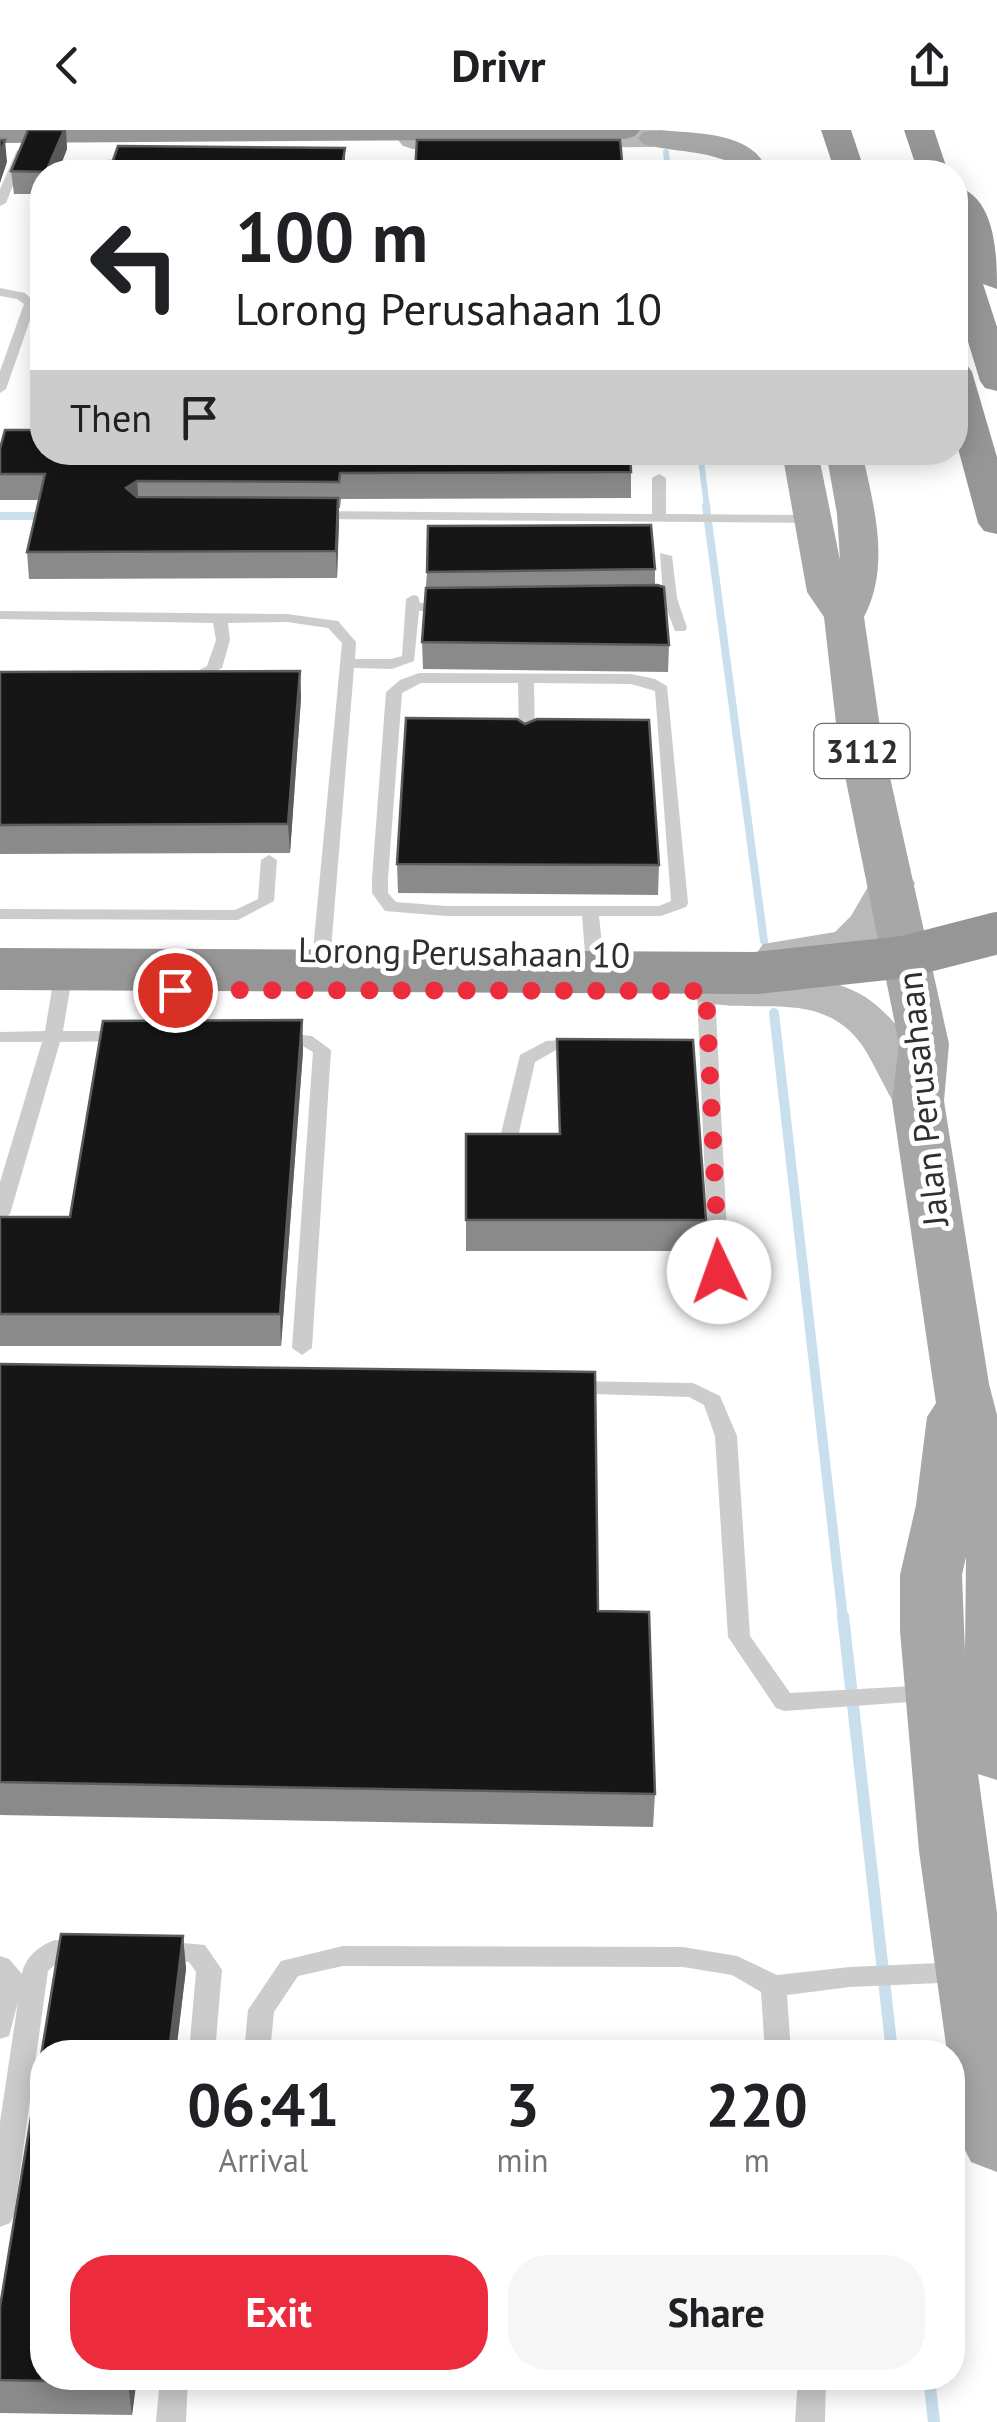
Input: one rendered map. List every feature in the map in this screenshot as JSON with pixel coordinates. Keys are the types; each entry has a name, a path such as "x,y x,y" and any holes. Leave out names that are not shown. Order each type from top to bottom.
{"highway":[{"path":"836,130 846,160"},
{"path":"919,130 929,160"},
{"path":"8,138 66,134 639,134"},
{"path":"968,218 997,282"},
{"path":"968,288 997,381"},
{"path":"968,416 997,523"},
{"path":"968,463 986,478"},
{"path":"0,969 756,973 904,958 997,932"}],"main road":[{"path":"639,134 708,130"},
{"path":"639,134 728,148 749,160"},
{"name":"Jalan Perusahaan","path":"803,465 827,592 844,617 860,740 924,1044 918,1101 960,1384 996,1524 997,1755"},
{"name":"Jalan Perusahaan","path":"844,617 852,600 860,551 846,465"},
{"path":"960,1384 946,1505 930,1575 917,1695 975,1860 959,1972 997,2140"}],"street":[{"path":"8,138 639,134"},
{"name":"Lorong Perusahaan 10","path":"0,948 322,950 592,932 785,954 833,949 857,940 870,928 892,882"},
{"name":"Lorong Perusahaan 10","path":"0,989 57,1012 802,991 850,1004 884,1036 918,1101"}],"lane":[{"path":"0,203 8,138"},
{"path":"139,160 153,159"},
{"path":"0,292 20,296 30,303 0,389"},
{"path":"658,478 660,516"},
{"path":"298,515 814,518"},
{"path":"666,556 670,598 680,628"},
{"path":"624,604 663,604 670,598"},
{"path":"348,663 392,664 409,658 413,603 471,606"},
{"path":"0,616 287,618 333,624 349,642 322,950"},
{"path":"174,685 214,668 223,640 220,620"},
{"path":"419,678 642,680 658,685 664,696 680,903 592,932 391,907 380,893 394,692 404,683 419,678"},
{"path":"526,679 527,744"},
{"path":"0,914 238,915 266,901 269,860"},
{"path":"706,991 699,1041 719,1272"},
{"path":"0,1214 57,1012"},
{"path":"0,1037 57,1012 146,1036"},
{"path":"256,1036 306,1040 322,1050 302,1348"},
{"path":"506,1150 526,1059 552,1045 611,1043"},
{"path":"554,1388 693,1390 714,1402 726,1436 739,1637 784,1702 917,1695"},
{"path":"0,2215 36,1966 55,1950 108,1951"},
{"path":"143,1951 196,1952 208,1970 203,2040"},
{"path":"258,2040 261,2010 290,1968 344,1956 683,1957 737,1966 774,1986 850,1976 959,1972"},
{"path":"0,1966 10,1976 0,2028"},
{"path":"774,1986 777,2040"},
{"path":"171,2422 173,2390"},
{"path":"810,2422 811,2390"}],"building":[{"path":"28,130 64,130 51,160 30,160 30,172 11,171"},
{"path":"417,140 620,140 622,160 416,160"},
{"path":"118,146 345,148 343,160 113,160"},
{"path":"5,430 30,430 30,465 631,465 631,472 340,473 339,482 137,481 126,488 137,497 338,498 336,551 27,552 45,474 0,474"},
{"path":"651,525 655,569 427,572 428,526"},
{"path":"664,587 669,645 422,642 426,588"},
{"path":"300,671 288,824 0,825 0,672"},
{"path":"406,718 517,719 525,724 537,719 649,720 659,865 397,864"},
{"path":"302,1020 280,1314 0,1314 0,1217 70,1217 103,1021"},
{"path":"557,1039 693,1040 706,1220 466,1220 466,1134 560,1134"},
{"path":"0,1364 595,1372 598,1611 649,1612 655,1794 0,1782"},
{"path":"61,1934 183,1936 170,2040 44,2040"},
{"path":"30,2124 30,2381 0,2380 0,2307"}],"waterway":[{"path":"666,152 667,160"},
{"path":"702,465 707,508"},
{"path":"706,506 764,941"},
{"path":"0,516 44,516"},
{"path":"774,1013 843,1619"},
{"path":"843,1616 891,2040"},
{"path":"930,2390 934,2422"}],"route":[{"path":"175,990 706,991 719,1272"}]}
